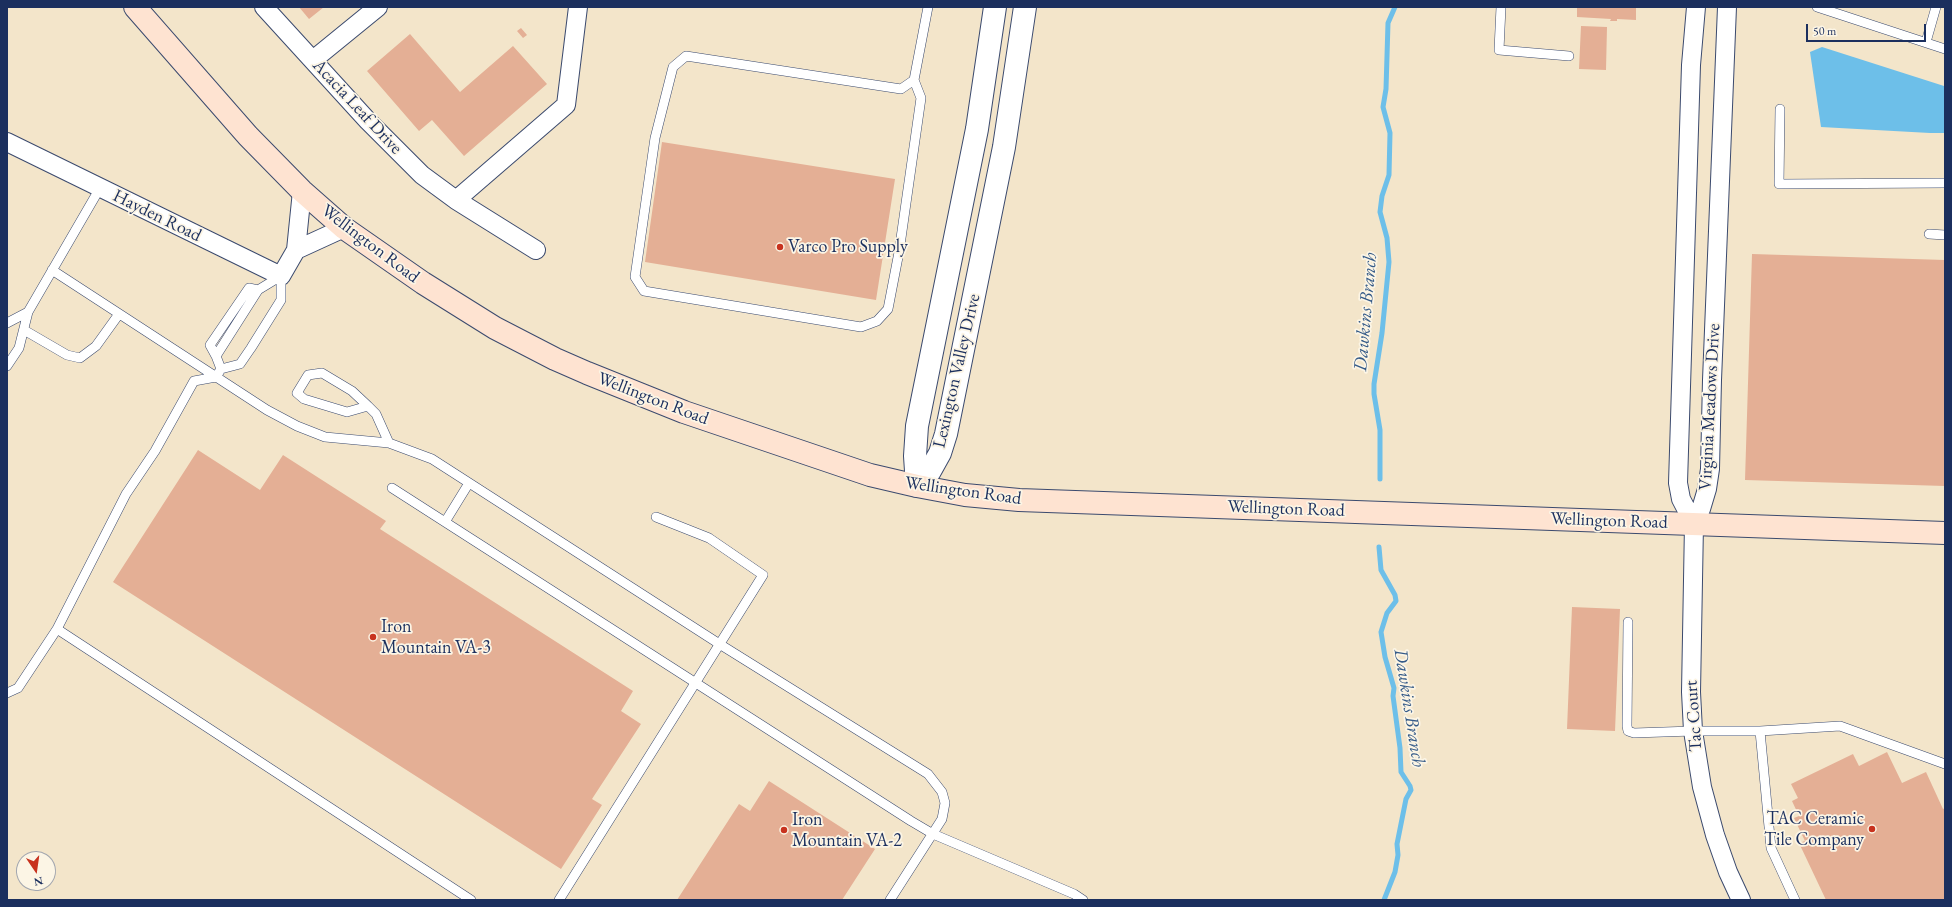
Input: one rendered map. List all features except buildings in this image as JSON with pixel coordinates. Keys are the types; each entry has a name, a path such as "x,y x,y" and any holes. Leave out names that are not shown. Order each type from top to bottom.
{"main road":[{"name":"Wellington Road","path":"135,7 248,136 302,191 344,228 435,291 495,328 555,359 631,392 726,427 870,475 965,495 1019,500 1945,533"}],"street":[{"name":"Acacia Leaf Drive","path":"264,7 378,132 422,175 456,200 536,250"},
{"path":"313,60 378,7"},
{"path":"456,200 566,105 578,7"},
{"name":"Lexington Valley Drive","path":"917,486 915,456 917,426 976,129 995,7"},
{"name":"Lexington Valley Drive","path":"917,486 930,471 940,453 946,434 1004,147 1025,7"},
{"name":"Virginia Meadows Drive","path":"1694,524 1681,499 1678,483 1692,65 1696,7"},
{"name":"Virginia Meadows Drive","path":"1694,524 1702,509 1710,469 1712,380 1727,7"},
{"name":"Hayden Road","path":"7,142 281,276"},
{"path":"281,276 296,250 302,191"},
{"path":"296,250 344,228"},
{"name":"Tac Court","path":"1694,524 1691,692 1692,731 1702,787 1715,835 1728,872 1741,900"}],"lane":[{"path":"914,80 901,89 686,56 674,67 655,138 635,277 644,291 861,327 877,322 888,309 900,244 921,98 914,80 928,7"},
{"path":"1501,7 1499,50 1569,56"},
{"path":"1817,7 1945,49"},
{"path":"1926,42 1936,7"},
{"path":"1780,109 1779,184 1945,183"},
{"path":"7,366 19,348 28,312 100,188"},
{"path":"1928,234 1945,235"},
{"path":"52,270 119,314 218,373 267,410 297,426 325,437 389,443 432,459 721,645 928,774 942,792 945,803 942,819 890,900"},
{"path":"218,373 216,356 258,290 281,276"},
{"path":"7,693 18,688 57,629 126,494 155,451 194,381 240,364 281,300 281,276"},
{"path":"7,323 28,312"},
{"path":"24,330 67,355 80,358 96,346 119,314"},
{"path":"368,406 347,412 304,399 297,393 308,375 322,373 352,391 368,406 376,414 389,443"},
{"path":"445,522 470,483"},
{"path":"392,488 696,684 933,834 1074,894 1083,900"},
{"path":"559,900 721,645 763,575 710,538 656,516"},
{"path":"1628,622 1628,731 1634,733 1760,731 1840,726 1945,764"},
{"path":"57,629 471,900"},
{"path":"1760,731 1771,848 1795,900"}],"water":[{"path":"1822,47 1944,86 1945,133 1821,127 1810,52"}],"waterway":[{"name":"Dawkins Branch","path":"1380,479 1380,430 1374,394 1374,384 1382,333 1389,262 1387,238 1380,212 1382,196 1389,175 1390,133 1383,107 1386,89 1388,23 1395,7"},
{"name":"Dawkins Branch","path":"1379,547 1381,570 1395,595 1396,601 1387,613 1381,632 1385,657 1394,688 1393,696 1400,748 1401,772 1411,790 1406,799 1397,844 1398,855 1395,872 1384,900"}],"place":[{"name":"Varco Pro Supply","path":"780,247"},
{"name":"Iron Mountain VA-3","path":"373,637"},
{"name":"TAC Ceramic Tile Company","path":"1872,829"},
{"name":"Iron Mountain VA-2","path":"784,830"}]}
